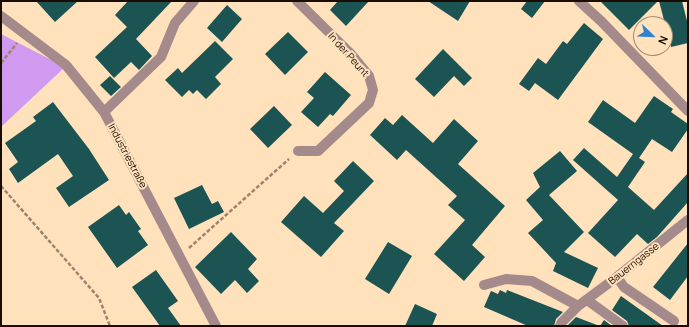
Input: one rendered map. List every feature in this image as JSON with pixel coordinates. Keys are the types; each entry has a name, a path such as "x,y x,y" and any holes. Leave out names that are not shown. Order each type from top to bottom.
{"street":[{"path":"104,112 161,57 175,23 194,1"},
{"name":"In der Peunt","path":"297,1 350,53 369,76 373,90 369,103 318,151 298,151"},
{"path":"579,1 601,21 688,111"},
{"name":"Industriestraße","path":"1,16 66,65 104,112 216,326"},
{"name":"Bauerngasse","path":"560,326 562,322 583,303 688,220"},
{"path":"617,277 624,287 674,321"},
{"path":"484,285 506,279 532,281 583,303 623,326"}],"path":[{"path":"1,63 24,33"},
{"path":"180,256 298,151"},
{"path":"1,186 99,298 110,326"}],"shaded area":[{"path":"1,34 65,67 1,127"}],"building":[{"path":"36,1 78,1 55,22"},
{"path":"128,1 172,1 136,39 152,56 139,70 131,62 114,78 95,57 127,27 115,15"},
{"path":"338,1 369,1 346,26 330,10"},
{"path":"428,1 470,1 458,21"},
{"path":"527,1 545,1 532,18 521,9"},
{"path":"600,1 658,1 643,16 633,16 633,26 629,30"},
{"path":"659,1 682,1 688,25 688,43 673,47 673,16 663,16"},
{"path":"227,5 242,19 222,42 207,28"},
{"path":"584,23 603,39 558,100 535,83 529,91 519,84 538,58 546,64 563,41 567,44"},
{"path":"288,32 308,52 285,75 265,54"},
{"path":"215,41 233,59 215,77 221,84 206,99 197,90 193,94 189,90 182,97 165,80 178,68 182,73"},
{"path":"443,49 472,78 464,86 454,76 434,97 415,79"},
{"path":"325,72 351,95 333,116 330,114 318,127 301,112 314,98 307,92"},
{"path":"110,76 121,87 111,96 100,85"},
{"path":"654,96 673,109 671,112 688,124 688,129 672,152 652,139 639,158 645,162 628,187 654,210 688,173 688,202 657,237 648,244 637,234 615,257 588,233 618,200 573,160 584,148 617,177 633,154 588,122 603,100 635,123"},
{"path":"53,102 89,149 109,180 69,207 56,188 73,176 58,154 18,183 9,169 18,162 5,143 36,121 33,117"},
{"path":"274,106 292,125 268,148 250,129"},
{"path":"402,115 433,143 454,119 478,141 458,164 505,206 472,245 485,257 464,281 434,254 465,220 448,205 457,196 406,150 397,160 370,135 385,118 393,125"},
{"path":"560,151 577,171 549,195 584,232 564,252 598,268 588,288 553,271 556,263 528,233 543,220 526,200 540,187 533,173"},
{"path":"353,161 374,181 334,223 344,231 321,257 281,222 304,196 323,213 344,191 334,181"},
{"path":"202,185 212,204 218,201 224,212 189,229 174,198"},
{"path":"119,205 126,215 129,212 141,229 138,231 148,245 117,268 88,227"},
{"path":"231,232 257,259 248,269 259,281 247,293 235,280 221,294 195,267"},
{"path":"388,242 412,256 389,294 365,279"},
{"path":"688,243 688,276 670,300 653,287"},
{"path":"156,270 178,301 168,308 181,326 160,326 132,287"},
{"path":"500,290 506,293 507,290 563,312 556,319 554,326 528,326 484,307 491,291 498,294"},
{"path":"621,296 663,326 629,326 627,321 612,310"},
{"path":"415,304 437,314 432,326 405,326"},
{"path":"576,317 597,325 567,326"},
{"path":"604,320 612,326 600,326"}]}
